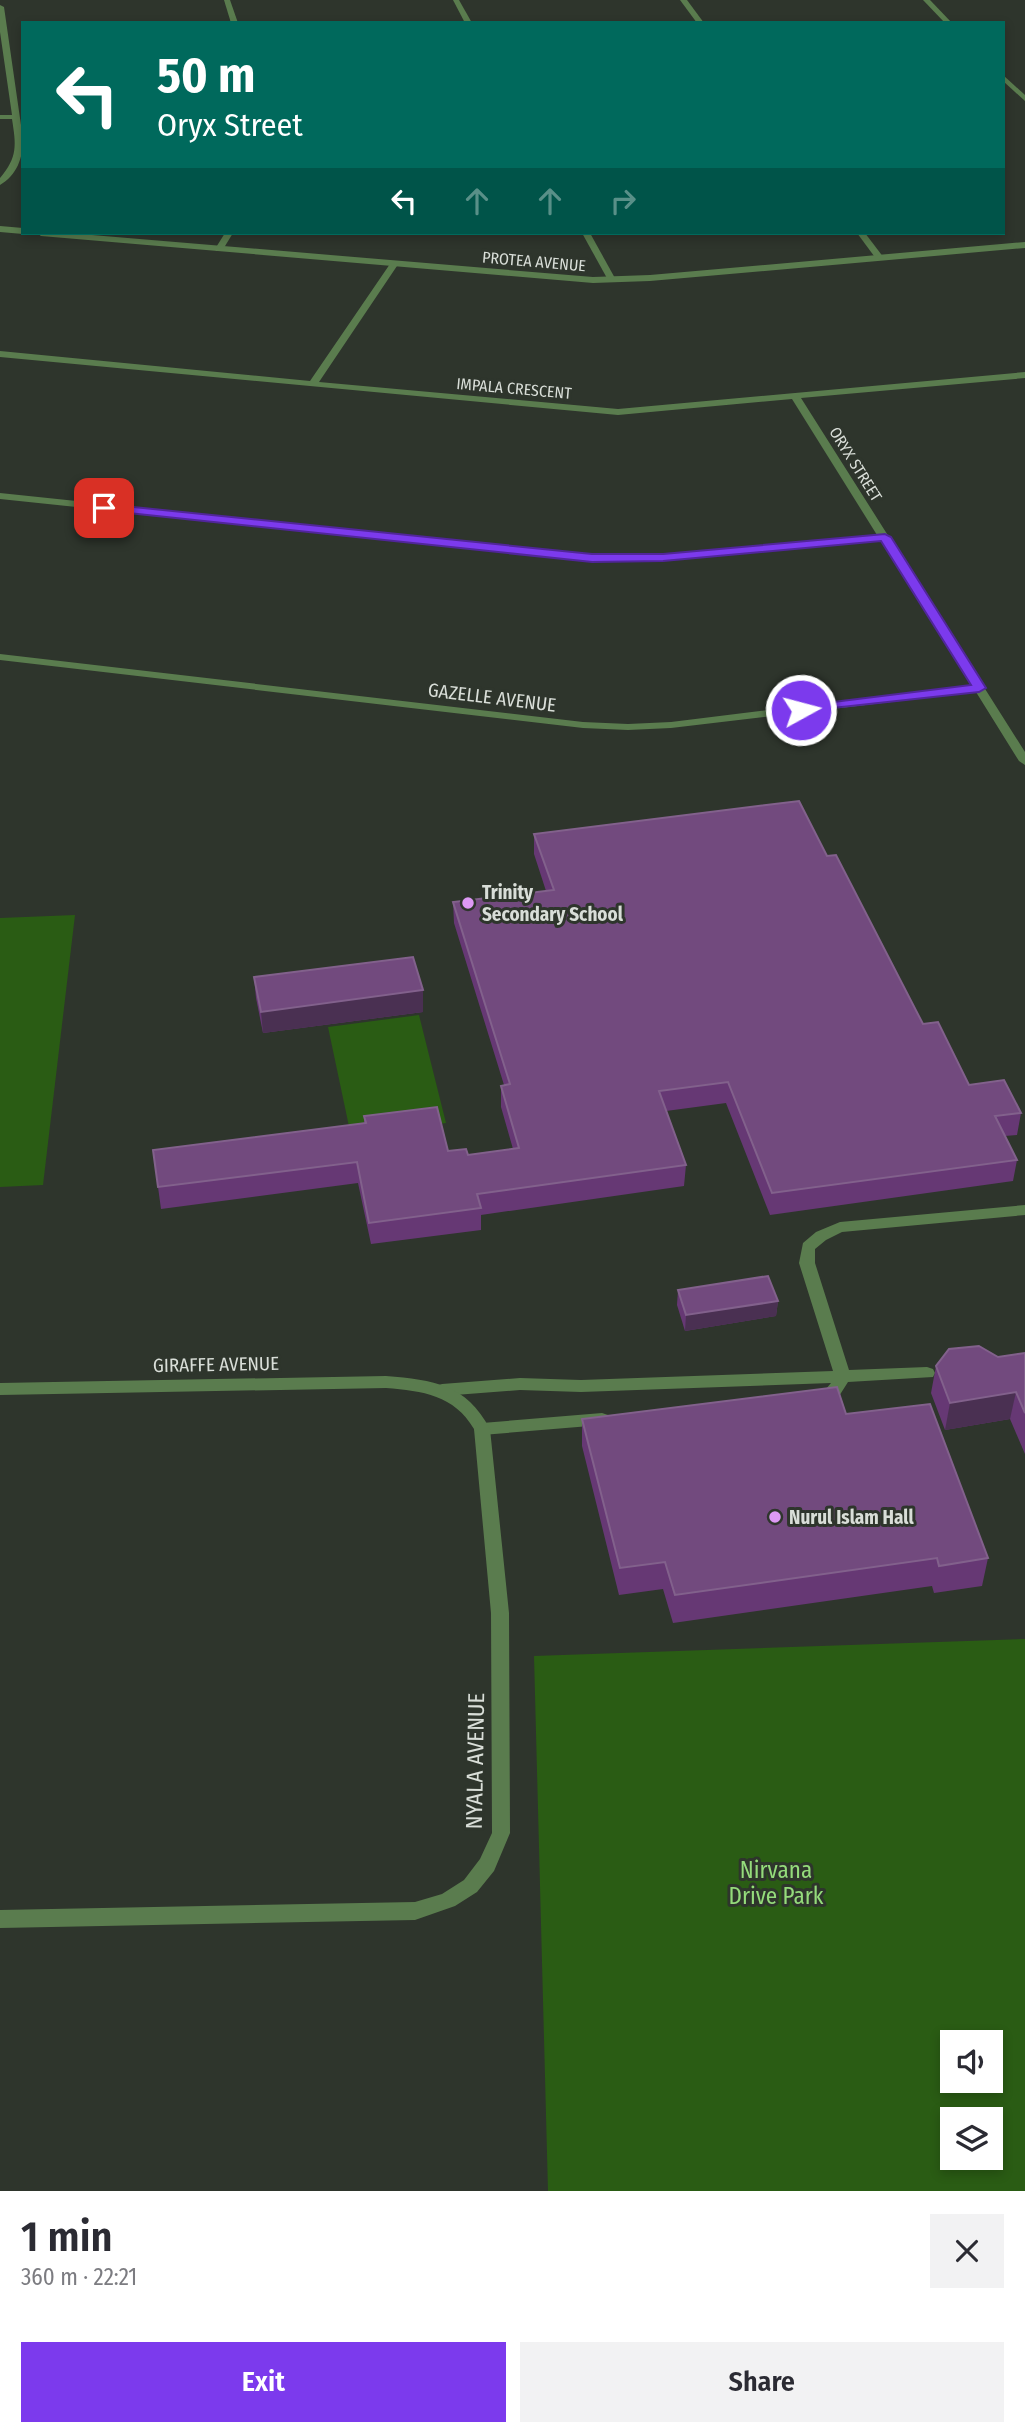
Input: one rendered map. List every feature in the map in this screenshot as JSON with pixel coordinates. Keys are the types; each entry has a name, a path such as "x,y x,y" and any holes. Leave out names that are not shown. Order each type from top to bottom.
{"street":[{"path":"227,0 234,21"},
{"path":"456,0 468,21"},
{"path":"683,0 699,21"},
{"path":"926,0 947,21"},
{"path":"0,7 16,117 18,156 14,167 0,183"},
{"path":"1005,79 1025,99"},
{"path":"0,117 16,117"},
{"path":"0,229 21,231"},
{"name":"PROTEA AVENUE","path":"63,235 612,281 1025,245"},
{"path":"219,249 228,235"},
{"path":"587,235 612,281"},
{"path":"863,235 880,258"},
{"path":"313,384 395,264"},
{"name":"IMPALA CRESCENT","path":"0,354 618,412 1025,376"},
{"name":"ORYX STREET","path":"796,397 856,497 885,537 1025,761"},
{"path":"0,496 592,558 663,557 885,537"},
{"name":"GAZELLE AVENUE","path":"0,657 583,725 628,727 671,725 979,688"},
{"path":"814,1402 828,1401 843,1376 807,1263 808,1248 814,1242 840,1227 1025,1210"},
{"name":"GIRAFFE AVENUE","path":"0,1390 351,1381 438,1388 927,1373"},
{"path":"438,1388 459,1400 475,1415 482,1430 620,1418"},
{"name":"NYALA AVENUE","path":"0,1919 415,1911 448,1902 472,1887 490,1863 501,1833 500,1613 482,1430"}],"green space":[{"path":"75,915 43,1185 0,1187 0,918"},
{"path":"419,1015 446,1123 351,1136 328,1027"},
{"name":"Nirvana Drive Park","path":"1025,1639 1025,2191 548,2191 534,1656"}],"building":[{"path":"799,801 827,856 836,855 923,1024 938,1022 969,1085 1004,1080 1021,1113 995,1116 1017,1160 772,1193 728,1082 659,1091 686,1165 477,1194 481,1208 369,1223 357,1162 158,1187 153,1150 366,1123 364,1116 437,1107 448,1151 466,1149 468,1155 519,1148 501,1086 510,1084 453,902 554,890 534,834"},
{"path":"413,957 423,990 261,1012 254,977"},
{"path":"768,1276 778,1301 686,1315 678,1290"},
{"path":"979,1346 998,1357 1025,1353 1025,1413 1016,1392 950,1403 936,1366 949,1349"},
{"name":"Nurul Islam Hall","path":"837,1387 846,1414 930,1404 988,1558 939,1566 937,1558 675,1595 665,1562 620,1568 582,1419"}],"place":[{"name":"Trinity Secondary School","path":"468,903"},
{"name":"Nurul Islam Hall","path":"775,1517"}],"route":[{"path":"104,508 615,559 885,537 979,688 801,710"}]}
